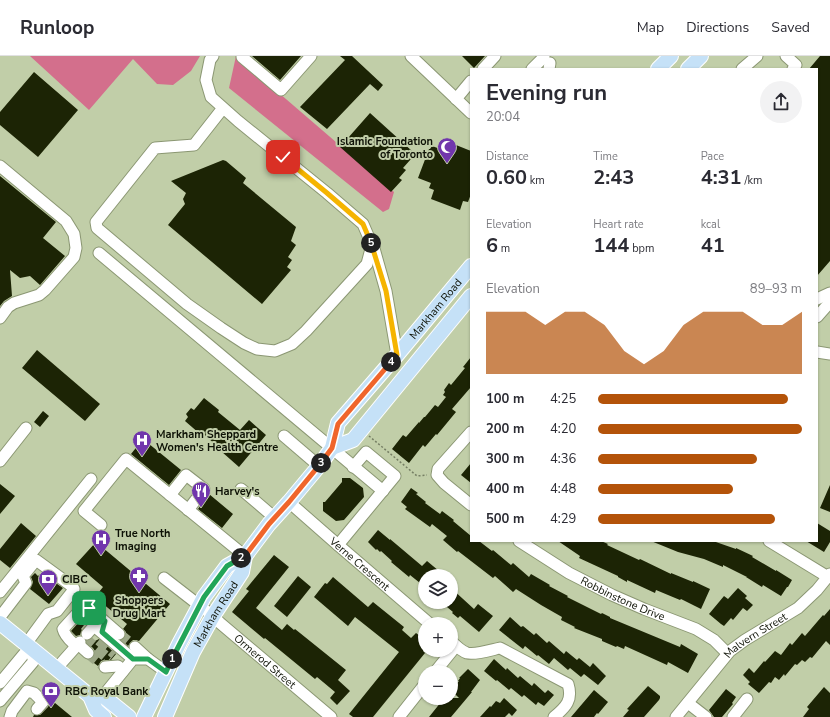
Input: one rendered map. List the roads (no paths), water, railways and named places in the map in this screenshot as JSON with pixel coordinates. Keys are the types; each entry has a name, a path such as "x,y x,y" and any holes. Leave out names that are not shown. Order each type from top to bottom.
{"main road":[{"path":"659,68 672,56"},
{"path":"689,68 701,56"},
{"name":"Markham Road","path":"144,717 179,644 204,597 227,566 245,556 319,466 332,448 338,424 470,267"},
{"name":"Markham Road","path":"332,448 353,440 470,297"},
{"name":"Markham Road","path":"165,717 193,652 213,616 242,572 245,556"},
{"path":"0,623 56,669 129,717"},
{"path":"96,696 96,710 104,717"}],"street":[{"path":"213,56 210,60 206,80 211,97 363,224 372,245 386,291 397,355"},
{"path":"243,56 242,57 280,90 312,56"},
{"path":"411,56 470,112"},
{"path":"484,68 495,56"},
{"path":"743,68 757,56"},
{"path":"786,56 796,65 794,68"},
{"path":"535,68 548,63"},
{"path":"456,99 470,82"},
{"path":"223,108 194,144 155,148 96,222 97,228 187,304 221,328 244,343 257,349 275,351 292,344 306,332 367,264 372,245"},
{"path":"0,166 66,221 74,234 76,248 74,257 45,290 38,295 14,303 8,307 0,318"},
{"path":"99,253 383,491"},
{"path":"818,299 830,293"},
{"path":"818,316 830,302"},
{"path":"818,352 830,354"},
{"path":"0,460 26,428"},
{"path":"470,433 438,469 437,475 444,483 470,504"},
{"path":"284,436 319,466"},
{"path":"338,545 395,476 366,452 353,467"},
{"path":"101,525 84,511 126,459 245,556"},
{"path":"170,495 186,475 204,489 188,510"},
{"path":"0,592 91,479"},
{"path":"241,489 275,518"},
{"name":"Verne Crescent","path":"289,502 422,617"},
{"name":"Robbinstone Drive","path":"521,542 569,573 612,595 644,609 696,628 714,640 727,653"},
{"path":"771,542 829,575"},
{"path":"0,617 26,583 23,576 36,560 74,589 57,611 48,614 30,648 0,684"},
{"name":"Malvern Street","path":"676,717 727,653 745,640 798,608 817,590 829,575"},
{"name":"Ormerod Street","path":"164,578 213,616 331,717"},
{"path":"82,639 68,638 63,629 83,607 89,608 119,634"},
{"path":"100,636 105,621"},
{"path":"56,669 94,626 100,636 133,659"},
{"path":"82,639 88,653"},
{"path":"135,647 166,672"},
{"path":"458,647 468,653 500,648 568,684 571,692 569,701 554,717"},
{"path":"0,701 33,662 30,648"},
{"path":"96,696 114,664 133,659 148,659"},
{"path":"10,717 12,711 27,691 34,693 43,702 34,713"},
{"path":"399,717 418,693"},
{"path":"733,717 747,699"},
{"path":"688,703 706,717"}],"tunnel":[{"path":"119,634 135,647"},
{"path":"84,638 110,660"},
{"path":"99,640 115,654"},
{"path":"88,653 105,667"}],"place":[{"name":"Islamic Foundation of Toronto","path":"447,164"},
{"name":"Markham Sheppard Women's Health Centre","path":"142,457"},
{"name":"Harvey's","path":"201,508"},
{"name":"True North Imaging","path":"101,556"},
{"name":"Shoppers Drug Mart","path":"139,593"},
{"name":"CIBC","path":"48,596"},
{"name":"RBC Royal Bank","path":"51,708"}]}
